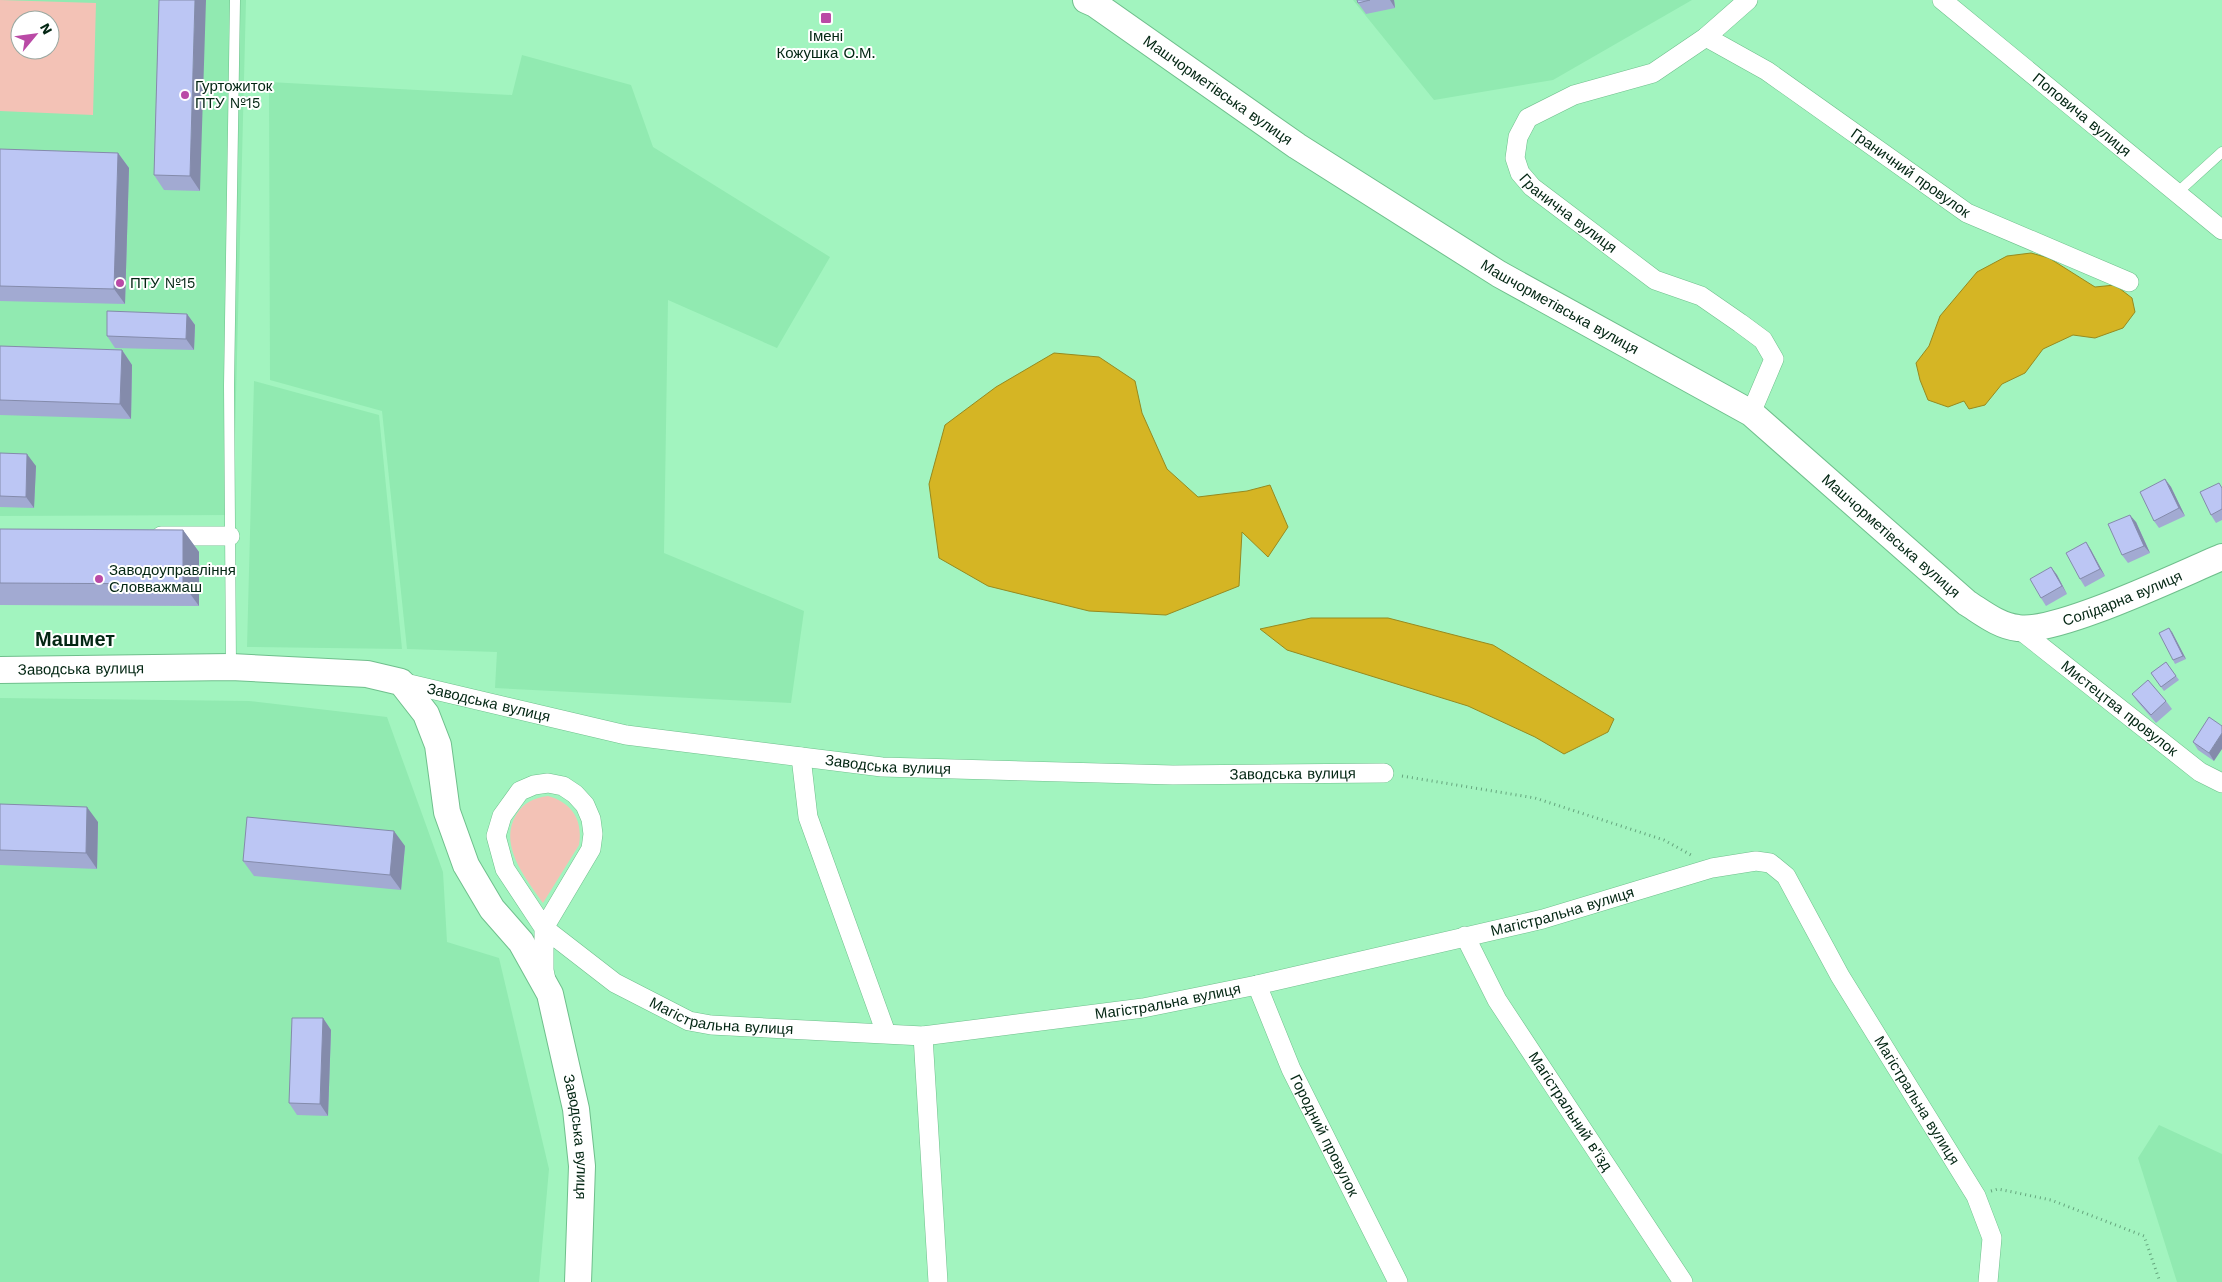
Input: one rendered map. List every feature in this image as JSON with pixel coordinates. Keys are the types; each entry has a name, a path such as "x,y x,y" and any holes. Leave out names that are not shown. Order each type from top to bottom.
{"street":[{"name":"Машчорметівська вулиця","path":"1086,0 1104,10 1297,146 1498,274 1751,414 1967,603 1994,620 2019,629"},
{"name":"Гранична вулиця","path":"1748,0 1706,38 1653,73 1574,95 1528,118 1518,137 1515,158 1520,173 1532,187 1655,280 1701,296 1763,340 1774,359 1751,414"},
{"name":"Поповича вулиця","path":"1942,0 2222,230"},
{"name":"Граничний провулок","path":"1706,38 1767,72 1967,213 2129,282"},
{"path":"140,535 230,536"},
{"name":"Солідарна вулиця","path":"2019,629 2070,619 2222,557"},
{"name":"Мистецтва провулок","path":"2019,629 2200,772 2222,783"},
{"name":"Заводська вулиця","path":"0,670 230,667 367,674 626,735 882,767 1164,775 1384,774"},
{"name":"Заводська вулиця","path":"401,682 426,714 438,745 447,812 466,865 492,909 520,942 550,994"},
{"path":"801,757 808,817 886,1033"},
{"path":"548,783 563,786 575,794 585,806 591,819 593,834 591,849 544,928 505,869 496,836 502,816 520,791 534,785 548,783"},
{"name":"Магістральна вулиця","path":"544,928 615,983 689,1021 738,1028 923,1036 1143,1008 1258,985 1543,919 1712,868 1756,861 1770,863 1786,876 1840,976 1976,1196 1992,1238 1988,1282"},
{"name":"Заводська вулиця","path":"544,928 544,970 576,1109 582,1166 578,1282"},
{"name":"Магістральний в'їзд","path":"1465,936 1497,1000 1683,1282"},
{"name":"Городний провулок","path":"1258,985 1291,1069 1398,1282"},
{"path":"923,1036 938,1282"}],"lane":[{"path":"230,667 229,366 235,0"},
{"path":"2178,192 2222,152"}],"path":[{"path":"1384,774 1535,798 1664,840 1712,868"},
{"path":"1976,1196 1998,1189 2051,1200 2144,1236 2160,1282"}],"shaded area":[{"name":"ПТУ №15","path":"0,0 246,0 233,515 0,516"},
{"path":"0,0 96,3 93,115 0,111"},
{"path":"1353,0 1692,0 1553,80 1434,100"},
{"path":"522,55 631,85 653,147 830,257 777,348 668,300 664,553 804,611 791,703 495,688 497,652 407,649 382,411 270,380 269,82 512,95"},
{"path":"2031,253 2049,258 2095,287 2115,285 2132,298 2135,312 2123,328 2095,338 2073,335 2043,349 2025,373 2002,384 1985,405 1969,409 1964,401 1948,407 1928,400 1916,363 1929,346 1940,316 1977,272 2007,256"},
{"path":"1054,353 1099,357 1135,381 1142,413 1167,469 1198,497 1247,491 1270,485 1288,527 1268,557 1242,532 1239,586 1166,615 1089,611 988,586 939,558 929,484 945,425 996,387"},
{"path":"254,381 379,415 402,649 247,647"},
{"path":"1311,618 1388,618 1493,645 1614,719 1608,732 1564,754 1535,737 1468,706 1287,650 1260,629"},
{"path":"0,698 249,701 387,717 443,872 447,942 499,958 549,1169 539,1282 0,1282"},
{"path":"548,796 557,799 570,808 578,821 580,836 579,845 543,903 522,873 512,850 510,838 511,826 522,807 534,799"},
{"path":"2159,1125 2222,1154 2222,1282 2177,1282 2138,1158"}],"building":[{"name":"Гуртожиток ПТУ №15","path":"159,0 195,0 190,176 154,175"},
{"path":"1357,0 1370,0 1358,3"},
{"path":"0,149 118,153 114,289 0,286"},
{"path":"107,311 187,314 186,339 107,336"},
{"path":"0,346 122,350 120,404 0,400"},
{"path":"0,453 27,454 26,497 0,496"},
{"path":"2165,479 2179,508 2154,521 2140,492"},
{"path":"2219,483 2222,488 2222,509 2211,515 2200,492"},
{"path":"2130,515 2144,546 2122,555 2108,524"},
{"path":"0,529 183,530 183,584 0,583"},
{"path":"2086,542 2100,569 2080,579 2066,553"},
{"path":"2051,567 2062,586 2041,598 2030,579"},
{"path":"2169,628 2183,656 2173,660 2159,633"},
{"path":"2166,662 2176,676 2161,687 2151,673"},
{"path":"2148,680 2166,701 2151,715 2132,694"},
{"path":"2209,717 2222,726 2222,733 2209,753 2193,742"},
{"path":"0,804 87,807 86,853 0,850"},
{"path":"247,817 394,831 390,875 243,861"},
{"path":"292,1018 323,1018 320,1104 289,1103"}],"place":[{"name":"Імені Кожушка О.М.","path":"826,18"},
{"name":"Гуртожиток ПТУ №15","path":"185,95"},
{"name":"ПТУ №15","path":"120,283"},
{"name":"Заводоуправління Словважмаш","path":"99,579"}],"district":[{"name":"Машмет","path":"75,639"}]}
